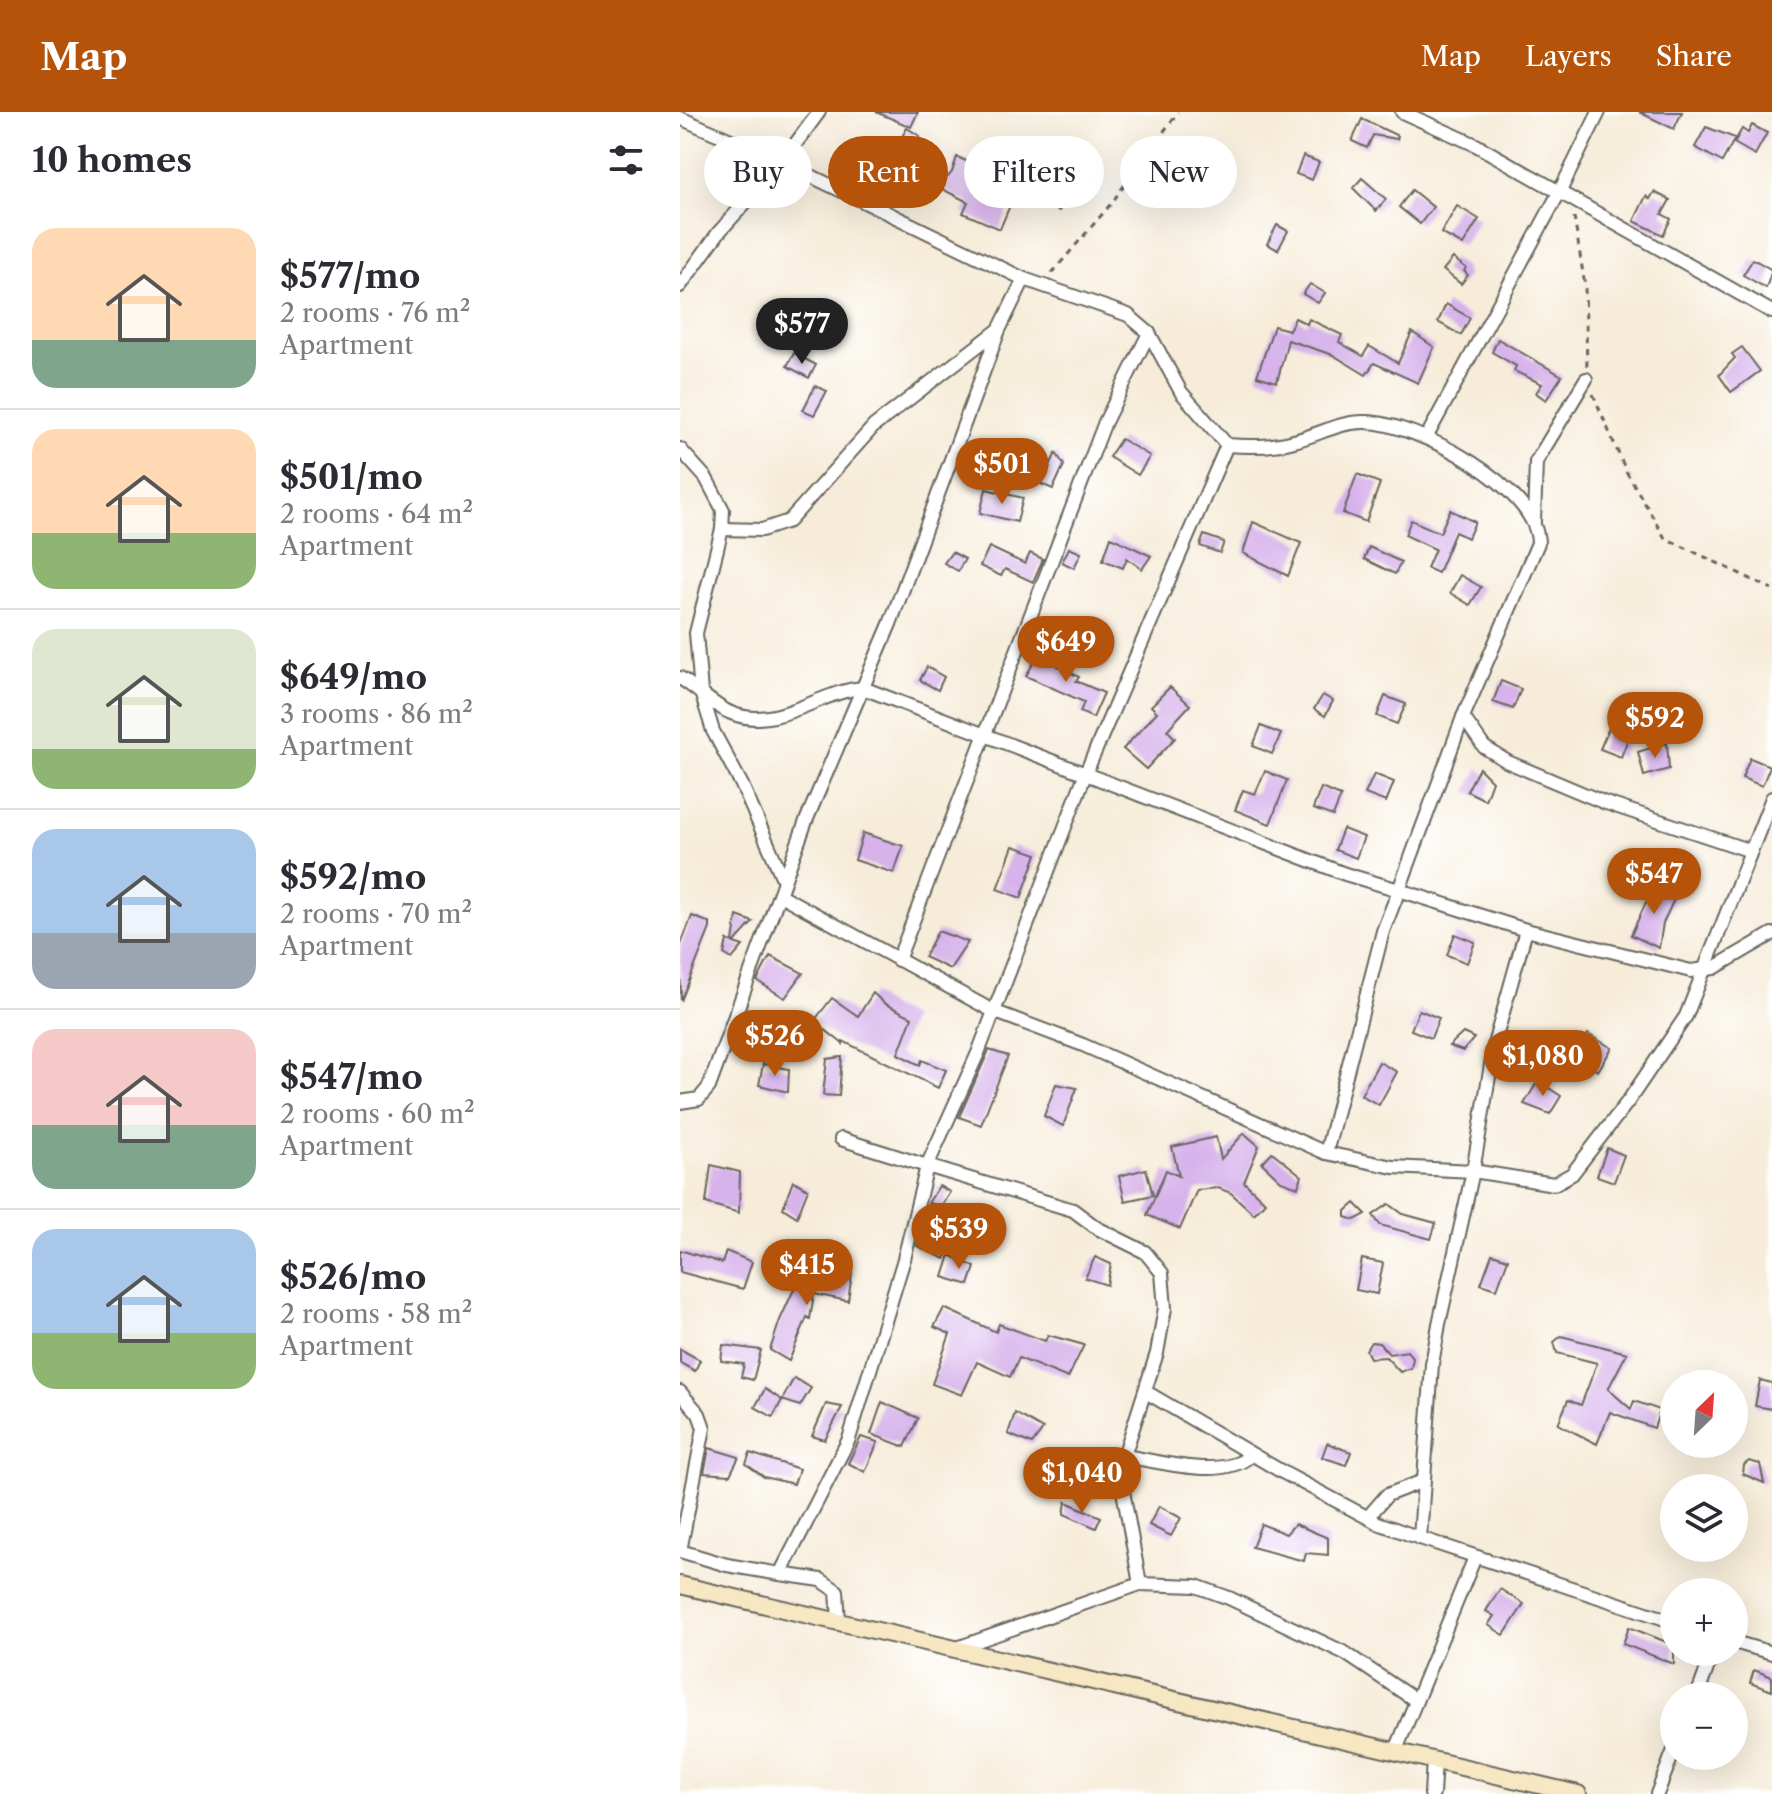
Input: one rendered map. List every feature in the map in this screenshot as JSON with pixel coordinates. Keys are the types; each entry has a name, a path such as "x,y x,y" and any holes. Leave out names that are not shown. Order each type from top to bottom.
{"main road":[{"path":"680,1585 1578,1794"}],"street":[{"path":"801,136 819,112"},
{"path":"1402,112 1476,145 1772,312"},
{"path":"1426,438 1566,194 1599,112"},
{"path":"680,118 722,136"},
{"path":"812,177 1024,279 1111,306 1149,333 1181,392 1227,445 1256,447 1293,442 1367,421 1446,446 1495,479 1534,521"},
{"path":"680,286 741,208"},
{"path":"680,1102 694,1101 705,1094 784,881 890,624 999,330 1024,279"},
{"path":"722,529 762,530 789,521 874,426 999,330"},
{"path":"898,960 1105,422 1149,333"},
{"path":"1326,1153 1383,931 1463,717 1538,543 1534,521 1536,462 1586,379"},
{"path":"780,1574 849,1439 904,1259 927,1166 953,1112 1085,775 1227,445"},
{"path":"680,449 720,500 722,529 696,633 701,692 713,731 742,785 784,881"},
{"path":"680,678 731,713 765,718 805,707 849,689 863,688 1345,874 1526,930 1671,969 1706,970 1772,934"},
{"path":"1463,717 1484,747 1508,762 1603,802 1751,851"},
{"path":"780,895 993,1011 1083,1045 1326,1153 1421,1170 1473,1171 1554,1184 1564,1182 1629,1100 1686,1016 1772,798"},
{"path":"1420,1538 1432,1364 1473,1171 1495,1041 1526,930"},
{"path":"841,1139 1061,1205 1150,1257 1162,1273 1165,1308 1146,1392 1124,1456 1123,1491 1140,1584"},
{"path":"680,1392 699,1414 704,1428 680,1551 727,1565 830,1585 837,1591 839,1621"},
{"path":"1146,1392 1251,1455 1368,1517 1475,1557 1660,1617"},
{"path":"1124,1456 1207,1467 1236,1465 1251,1455"},
{"path":"1368,1517 1387,1495 1423,1481"},
{"path":"1396,1750 1415,1700 1435,1663 1475,1557"},
{"path":"957,1648 1140,1584 1196,1586 1229,1598 1345,1653 1415,1700"},
{"path":"1748,1646 1772,1653"},
{"path":"1432,1794 1434,1760"},
{"path":"1657,1794 1666,1770"}],"path":[{"path":"1041,286 1110,205 1178,112"},
{"path":"1566,194 1585,286 1586,379 1626,471 1665,538 1772,589"}],"building":[{"path":"876,112 918,112 911,127"},
{"path":"1639,112 1682,112 1674,129"},
{"path":"1362,119 1398,136 1397,139 1373,135 1367,148 1352,141"},
{"path":"1752,125 1767,133 1755,155 1734,143 1742,129 1748,133"},
{"path":"1706,127 1735,138 1722,162 1695,147"},
{"path":"907,128 920,136 902,136"},
{"path":"1303,156 1319,162 1312,180 1296,174"},
{"path":"957,157 964,160 964,200 948,192 948,177"},
{"path":"1362,178 1386,199 1376,211 1353,188"},
{"path":"1412,190 1433,207 1420,224 1399,207"},
{"path":"1654,192 1670,200 1662,214 1671,219 1663,235 1634,221 1646,196 1650,199"},
{"path":"1457,206 1479,219 1463,245 1441,233"},
{"path":"965,208 1009,208 1000,229 963,213"},
{"path":"1277,225 1288,231 1278,250 1267,244"},
{"path":"1453,258 1466,268 1464,271 1468,275 1461,284 1443,270"},
{"path":"1753,259 1772,270 1766,288 1743,275"},
{"path":"1310,284 1325,293 1318,303 1303,294"},
{"path":"1446,304 1470,318 1461,335 1438,322"},
{"path":"1295,318 1307,324 1309,319 1342,335 1339,342 1363,356 1369,346 1398,363 1412,332 1434,347 1418,383 1374,363 1366,375 1333,355 1288,340 1277,382 1257,376 1274,326 1289,330"},
{"path":"1498,339 1562,376 1546,400 1536,393 1542,384 1514,371 1516,366 1492,352"},
{"path":"1742,347 1760,371 1731,392 1719,375 1735,358 1732,354"},
{"path":"794,353 816,365 809,378 787,366"},
{"path":"815,386 827,391 814,415 803,410"},
{"path":"1121,439 1150,456 1138,475 1109,457"},
{"path":"1056,453 1064,465 1053,489 1041,484"},
{"path":"1357,474 1380,483 1366,522 1343,513"},
{"path":"986,489 1023,498 1017,522 980,513"},
{"path":"1450,510 1475,522 1468,538 1455,532 1438,573 1427,568 1435,549 1405,535 1411,520 1440,533"},
{"path":"1253,522 1301,543 1288,576 1243,553"},
{"path":"1204,535 1224,542 1220,553 1200,546"},
{"path":"1111,537 1151,556 1142,569 1127,558 1123,568 1103,560"},
{"path":"989,547 1025,564 1030,553 1043,559 1033,582 1005,569 1001,576 980,566"},
{"path":"1369,547 1401,562 1395,574 1364,559"},
{"path":"1069,548 1081,553 1074,568 1062,562"},
{"path":"952,552 965,559 958,571 944,563"},
{"path":"1460,575 1481,587 1470,605 1450,593"},
{"path":"1038,655 1079,677 1076,681 1104,693 1093,718 1080,712 1084,702 1026,676"},
{"path":"927,667 944,677 938,690 920,680"},
{"path":"1501,681 1521,689 1513,709 1493,702"},
{"path":"1170,687 1190,705 1167,730 1175,738 1146,769 1123,749 1157,712 1151,706"},
{"path":"1323,695 1333,701 1325,716 1314,709"},
{"path":"1385,696 1406,704 1397,724 1377,716"},
{"path":"1261,726 1281,734 1272,754 1253,746"},
{"path":"1609,728 1629,736 1621,757 1600,749"},
{"path":"1667,743 1669,769 1644,776 1638,752"},
{"path":"1750,758 1770,766 1762,786 1742,778"},
{"path":"1479,768 1492,781 1485,800 1467,791"},
{"path":"1265,771 1287,780 1270,824 1235,810 1243,790 1255,794"},
{"path":"1374,774 1394,782 1386,802 1365,794"},
{"path":"1321,788 1341,796 1333,816 1313,809"},
{"path":"1343,829 1364,837 1356,858 1335,850"},
{"path":"863,833 903,846 894,873 855,860"},
{"path":"1013,846 1037,854 1021,898 997,889"},
{"path":"1654,885 1676,895 1663,923 1659,948 1631,935"},
{"path":"692,916 710,923 710,928 681,1001 680,947"},
{"path":"737,916 753,922 734,943 743,946 732,959 724,954 727,940 733,942"},
{"path":"938,931 968,942 950,969 924,957"},
{"path":"1455,934 1475,942 1467,963 1447,955"},
{"path":"770,956 803,973 785,998 757,981"},
{"path":"873,993 885,1004 912,1017 898,1054 920,1065 922,1060 946,1070 938,1088 843,1041 843,1044 814,1021 832,998 858,1016"},
{"path":"1419,1010 1439,1018 1431,1038 1411,1030"},
{"path":"1463,1033 1474,1038 1463,1051 1449,1046"},
{"path":"1588,1034 1612,1048 1598,1071 1574,1057"},
{"path":"989,1050 1008,1056 981,1125 959,1117"},
{"path":"842,1057 839,1096 823,1095 827,1059"},
{"path":"1379,1062 1397,1072 1379,1105 1361,1095"},
{"path":"763,1064 789,1069 788,1092 759,1085"},
{"path":"1538,1081 1561,1096 1550,1114 1524,1104"},
{"path":"1056,1084 1077,1088 1063,1126 1044,1116"},
{"path":"1244,1133 1259,1146 1244,1182 1265,1202 1254,1214 1231,1193 1218,1188 1197,1190 1180,1229 1147,1215 1166,1170 1179,1176 1172,1147 1216,1137 1221,1159"},
{"path":"1607,1148 1624,1155 1614,1182 1597,1176"},
{"path":"1272,1152 1302,1176 1298,1187 1281,1181 1262,1163"},
{"path":"711,1165 740,1172 739,1213 706,1203"},
{"path":"1146,1169 1153,1195 1125,1201 1119,1176"},
{"path":"793,1181 808,1189 797,1217 783,1208"},
{"path":"939,1186 950,1192 941,1206 928,1203"},
{"path":"1355,1203 1366,1214 1355,1220 1346,1217 1346,1211"},
{"path":"1389,1204 1403,1214 1436,1223 1431,1239 1380,1225 1373,1215"},
{"path":"930,1207 960,1221 945,1259 917,1246"},
{"path":"680,1250 722,1263 726,1251 752,1262 743,1289 680,1272"},
{"path":"1492,1254 1508,1259 1497,1289 1481,1284"},
{"path":"950,1255 975,1267 969,1285 943,1277"},
{"path":"1095,1257 1111,1264 1107,1285 1085,1278"},
{"path":"1362,1259 1383,1263 1377,1294 1356,1290"},
{"path":"826,1268 852,1274 848,1301 814,1294 810,1319 807,1317 789,1361 770,1350 780,1320 800,1276 823,1279"},
{"path":"944,1308 996,1332 999,1324 1045,1341 1048,1335 1084,1345 1068,1378 1019,1358 1010,1377 977,1362 962,1395 932,1384 950,1334 934,1327"},
{"path":"1561,1336 1627,1353 1608,1389 1631,1409 1634,1401 1660,1410 1654,1428 1610,1412 1597,1444 1558,1424 1568,1400 1581,1405 1597,1363 1557,1353 1554,1342"},
{"path":"1371,1342 1379,1343 1389,1354 1407,1351 1413,1358 1411,1368 1400,1372 1386,1357 1370,1358 1366,1350"},
{"path":"723,1345 761,1350 753,1380 741,1377 744,1364 721,1361"},
{"path":"680,1349 700,1360 695,1371 680,1363"},
{"path":"794,1378 811,1388 800,1406 782,1400"},
{"path":"1760,1380 1772,1383 1772,1409 1755,1406"},
{"path":"765,1389 782,1400 773,1417 755,1407"},
{"path":"882,1402 918,1418 905,1447 871,1434"},
{"path":"826,1404 842,1407 825,1440 812,1436"},
{"path":"1015,1413 1043,1429 1032,1444 1008,1434"},
{"path":"861,1437 878,1442 865,1472 848,1463"},
{"path":"1327,1443 1351,1452 1346,1465 1322,1457"},
{"path":"709,1448 739,1457 730,1475 704,1473"},
{"path":"750,1453 799,1469 794,1484 764,1477 746,1464"},
{"path":"1749,1461 1760,1464 1764,1483 1743,1474 1744,1465"},
{"path":"1066,1502 1101,1517 1096,1528 1064,1514"},
{"path":"1159,1506 1181,1518 1171,1536 1149,1525"},
{"path":"1261,1524 1286,1534 1295,1524 1328,1538 1328,1555 1306,1553 1304,1561 1252,1547"},
{"path":"1500,1589 1524,1604 1504,1635 1488,1625 1494,1616 1486,1611"},
{"path":"1629,1627 1660,1639 1660,1659 1623,1644"},
{"path":"1754,1670 1772,1677 1772,1691 1750,1683"}]}
